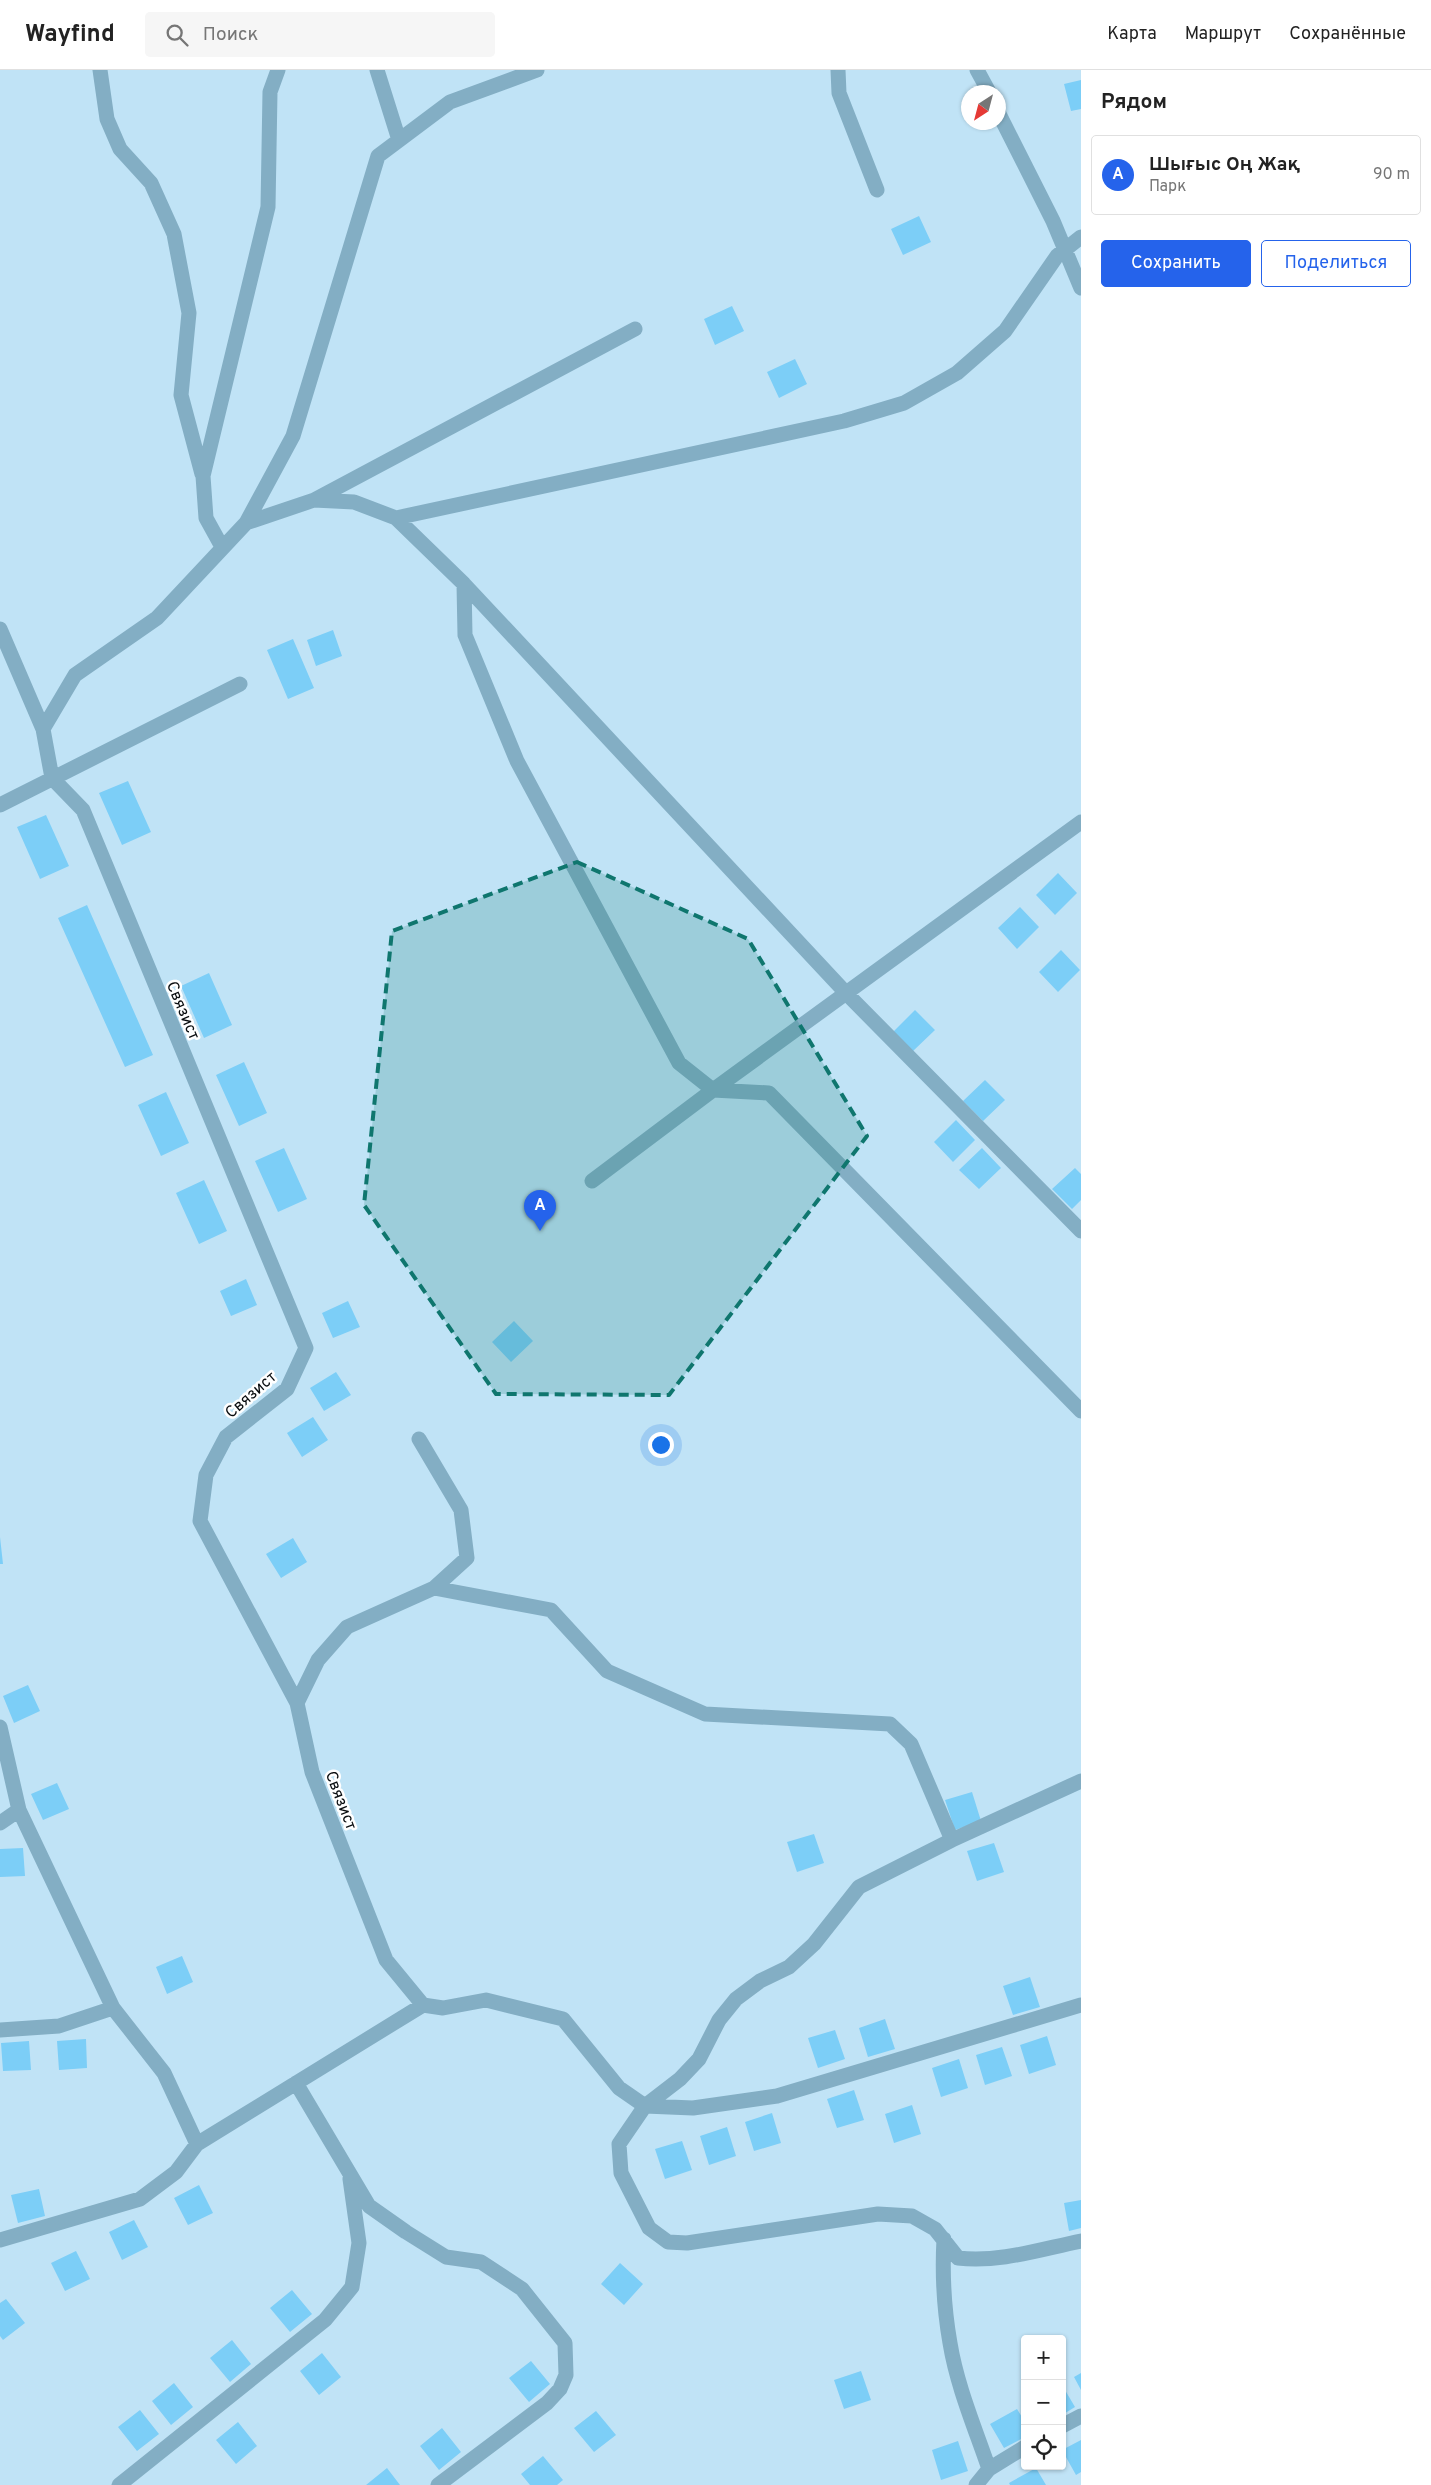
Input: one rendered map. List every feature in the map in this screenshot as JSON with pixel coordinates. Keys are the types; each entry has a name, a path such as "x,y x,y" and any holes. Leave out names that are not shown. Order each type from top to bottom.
{"street":[{"path":"100,70 106,119 120,148 151,183 174,234 188,313 182,395 203,476 206,518 222,547"},
{"path":"203,476 268,207 270,92 278,70"},
{"path":"377,70 400,140"},
{"path":"43,729 75,676 157,618 246,523 293,436 378,156 450,102 537,70"},
{"path":"838,70 838,93 877,190"},
{"path":"977,70 985,85"},
{"path":"1006,128 1064,248 1081,288"},
{"path":"396,518 844,421 904,403 957,374 1005,331 1064,248 1081,237"},
{"path":"246,523 314,500 635,329"},
{"path":"314,500 354,502 396,518 464,584 846,993 1081,1231"},
{"path":"464,584 465,635 517,761 678,1063 713,1090 769,1093 1081,1412"},
{"path":"0,629 43,729 52,778"},
{"path":"0,805 240,684"},
{"name":"Связист","path":"52,778 83,810 306,1348 287,1389 226,1437 206,1475 200,1521 297,1703 312,1772 386,1960 423,2005"},
{"path":"592,1181 713,1090 1081,822"},
{"path":"297,1703 318,1660 347,1626 434,1588 466,1558 461,1510 419,1439"},
{"path":"434,1588 551,1610 607,1671 705,1714 890,1724 911,1744 952,1840"},
{"path":"0,1727 19,1810 113,2008 164,2073 198,2144"},
{"path":"1081,1781 952,1840 859,1887 814,1944 789,1967 760,1981 736,1999 719,2020 698,2059 680,2078 645,2106 619,2144 620,2173 649,2228 668,2242 687,2243 878,2214 912,2216 936,2229 958,2258 990,2259 1081,2241"},
{"path":"0,1823 19,1810"},
{"path":"0,2240 140,2199 176,2172 198,2144 423,2005 443,2008 486,2000 563,2019 620,2088 645,2106 693,2108 777,2096 1081,2004"},
{"path":"0,2030 59,2026 113,2008"},
{"path":"296,2083 369,2206 406,2232 446,2256 481,2262 522,2289 564,2343 566,2375 560,2389 546,2404 438,2485"},
{"path":"119,2485 324,2320 352,2287 359,2243 349,2172"},
{"path":"944,2239 942,2281 950,2344 960,2384 989,2469"},
{"path":"1064,2425 1081,2416"},
{"path":"976,2485 989,2469 1021,2449"}],"highlighted area":[{"path":"577,862 748,939 867,1136 669,1395 496,1394 364,1205 392,931"}],"shaded area":[{"path":"0,70 1081,70 1081,2485 0,2485"}],"building":[{"path":"1081,80 1081,109 1071,111 1064,84"},
{"path":"919,216 931,242 903,255 891,229"},
{"path":"732,306 744,331 715,345 704,319"},
{"path":"795,359 807,384 779,398 767,372"},
{"path":"333,630 342,656 316,666 307,640"},
{"path":"293,639 314,688 288,699 267,650"},
{"path":"128,781 151,832 122,845 99,793"},
{"path":"46,815 69,866 40,879 17,827"},
{"path":"1058,873 1077,893 1055,915 1036,895"},
{"path":"87,905 153,1055 125,1067 58,918"},
{"path":"1020,907 1039,927 1017,949 998,928"},
{"path":"1061,950 1080,970 1058,992 1039,972"},
{"path":"209,973 232,1025 204,1038 181,986"},
{"path":"915,1010 935,1030 912,1052 893,1032"},
{"path":"244,1062 267,1113 239,1126 216,1075"},
{"path":"985,1080 1005,1100 983,1121 963,1101"},
{"path":"166,1092 189,1143 161,1156 138,1105"},
{"path":"956,1120 975,1140 953,1162 934,1142"},
{"path":"284,1148 307,1199 278,1212 255,1161"},
{"path":"982,1148 1001,1168 979,1189 959,1170"},
{"path":"1075,1168 1081,1174 1081,1200 1072,1209 1052,1189"},
{"path":"204,1180 227,1231 199,1244 176,1193"},
{"path":"246,1279 257,1305 231,1316 220,1291"},
{"path":"348,1301 360,1327 333,1338 322,1313"},
{"path":"514,1321 533,1341 511,1362 492,1342"},
{"path":"336,1372 351,1395 324,1411 310,1388"},
{"path":"313,1417 328,1440 302,1457 287,1433"},
{"path":"0,1537 3,1564 0,1564"},
{"path":"293,1538 307,1562 281,1578 266,1554"},
{"path":"28,1685 40,1711 14,1723 3,1696"},
{"path":"57,1783 69,1809 43,1820 31,1794"},
{"path":"972,1792 981,1821 955,1830 945,1800"},
{"path":"814,1834 824,1863 797,1872 787,1842"},
{"path":"994,1843 1004,1872 977,1881 967,1851"},
{"path":"23,1848 25,1876 0,1877 0,1849"},
{"path":"182,1956 193,1982 167,1994 156,1967"},
{"path":"1030,1977 1040,2007 1013,2015 1003,1986"},
{"path":"885,2019 895,2049 868,2057 859,2028"},
{"path":"835,2030 845,2059 818,2068 808,2038"},
{"path":"1047,2036 1056,2065 1029,2074 1020,2045"},
{"path":"86,2039 87,2068 59,2070 57,2041"},
{"path":"29,2041 31,2070 3,2071 1,2043"},
{"path":"1002,2047 1012,2076 985,2085 976,2055"},
{"path":"959,2059 968,2088 941,2097 932,2068"},
{"path":"854,2090 864,2120 837,2128 827,2099"},
{"path":"912,2105 921,2134 894,2143 885,2114"},
{"path":"772,2113 781,2143 754,2151 745,2122"},
{"path":"727,2127 736,2156 709,2165 700,2136"},
{"path":"682,2141 692,2170 665,2179 655,2149"},
{"path":"199,2185 213,2213 188,2225 174,2198"},
{"path":"39,2189 45,2216 18,2223 11,2195"},
{"path":"1081,2200 1081,2228 1069,2231 1064,2203"},
{"path":"134,2220 148,2247 122,2260 109,2232"},
{"path":"76,2251 90,2279 65,2291 51,2263"},
{"path":"620,2263 643,2284 624,2305 601,2284"},
{"path":"292,2290 312,2314 290,2332 270,2308"},
{"path":"6,2299 25,2323 3,2340 0,2336 0,2303"},
{"path":"232,2340 251,2364 230,2382 210,2358"},
{"path":"322,2353 341,2377 319,2395 300,2371"},
{"path":"531,2361 550,2384 529,2402 509,2378"},
{"path":"861,2371 871,2400 844,2409 834,2380"},
{"path":"1081,2373 1081,2390 1074,2377"},
{"path":"174,2383 193,2407 171,2425 152,2401"},
{"path":"1066,2392 1075,2407 1066,2413"},
{"path":"1017,2409 1021,2416 1021,2439 1004,2448 990,2424"},
{"path":"140,2410 159,2434 137,2451 118,2427"},
{"path":"596,2411 616,2435 594,2452 574,2428"},
{"path":"238,2422 257,2446 236,2464 216,2440"},
{"path":"442,2428 461,2452 439,2470 420,2446"},
{"path":"1081,2440 1081,2472 1076,2475 1066,2457 1066,2448"},
{"path":"958,2441 968,2471 941,2480 932,2450"},
{"path":"543,2456 563,2480 557,2485 530,2485 521,2474"},
{"path":"387,2468 400,2485 366,2485"},
{"path":"1032,2470 1037,2470 1046,2485 1010,2485 1009,2483"}],"place":[{"name":"Шығыс Оң Жақ","path":"540,1231"}]}
